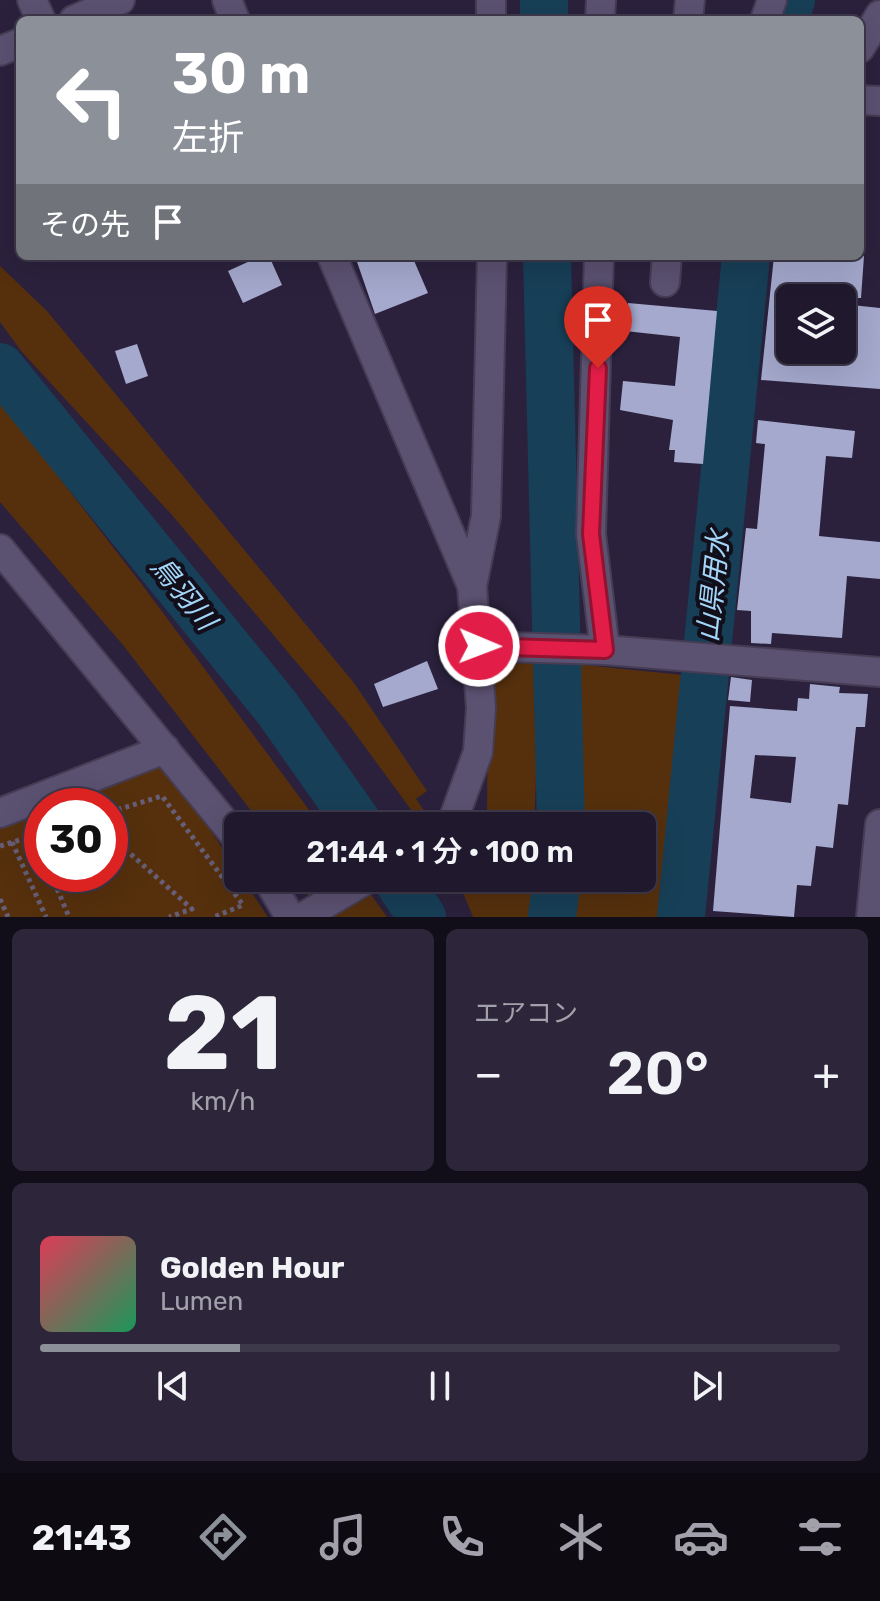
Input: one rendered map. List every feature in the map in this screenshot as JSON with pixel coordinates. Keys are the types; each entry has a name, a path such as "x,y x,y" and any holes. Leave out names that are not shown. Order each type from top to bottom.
{"street":[{"path":"83,16 120,0"},
{"path":"864,41 880,15"},
{"path":"334,260 472,586 488,646 478,752 456,812"},
{"path":"472,586 486,516 492,260"},
{"path":"596,650 591,534 599,260"},
{"path":"0,549 12,582 165,749 224,822"},
{"path":"488,646 596,650 880,672"},
{"path":"0,813 165,749"},
{"path":"871,917 880,824"},
{"path":"280,892 302,915 344,892"}],"path":[{"path":"128,806 162,796 243,905 214,917"},
{"path":"0,846 24,838"},
{"path":"12,842 46,917"},
{"path":"128,852 192,909 169,917"},
{"path":"59,892 69,917"},
{"path":"0,899 8,917"}],"shaded area":[{"path":"0,266 47,311 354,683 427,791 416,799 425,812 413,812 346,721 172,515 22,352 0,322"},
{"path":"0,401 143,586 311,812 252,812 123,645 0,502"},
{"path":"488,662 541,664 535,812 487,812"},
{"path":"564,663 683,675 663,917 552,917 553,892 656,892 656,812 557,812"},
{"path":"165,761 224,851 224,892 251,892 268,917 0,917 0,823 24,814 24,892 128,892 128,788 93,788"},
{"path":"306,892 369,892 387,917 322,917"},
{"path":"463,892 531,892 530,917 473,917"}],"building":[{"path":"252,260 271,260 282,285 243,303 228,271"},
{"path":"356,260 414,260 428,293 375,314"},
{"path":"774,260 864,260 861,298 856,298 856,284 776,284 776,364 856,364 856,305 880,308 880,389 761,380"},
{"path":"628,303 717,311 703,464 674,462 675,450 669,450 673,420 620,410 623,381 675,386 680,337 625,331"},
{"path":"137,344 148,376 126,384 115,351"},
{"path":"758,420 855,431 852,458 826,456 819,536 880,542 880,579 847,576 842,638 772,633 771,644 751,643 751,611 737,610 746,528 757,529 765,444 756,443"},
{"path":"427,661 438,689 383,707 374,684"},
{"path":"731,677 752,680 750,702 728,700"},
{"path":"810,684 840,687 839,693 868,694 865,727 856,727 848,805 838,804 833,848 816,846 811,886 797,885 794,917 713,911 730,706 797,711 798,698 809,699","holes":["755,755 796,757 791,803 750,798"]}],"waterway":[{"name":"鳥羽川","path":"544,0 544,16"},
{"name":"山県用水","path":"785,16 791,0"},
{"name":"鳥羽川","path":"547,260 561,812"},
{"name":"山県用水","path":"681,917 746,260"},
{"name":"鳥羽川","path":"0,367 277,708 350,812"},
{"name":"鳥羽川","path":"405,892 422,917"},
{"name":"鳥羽川","path":"552,917 555,892"}],"route":[{"path":"479,646 605,650 591,534 598,368"}]}
